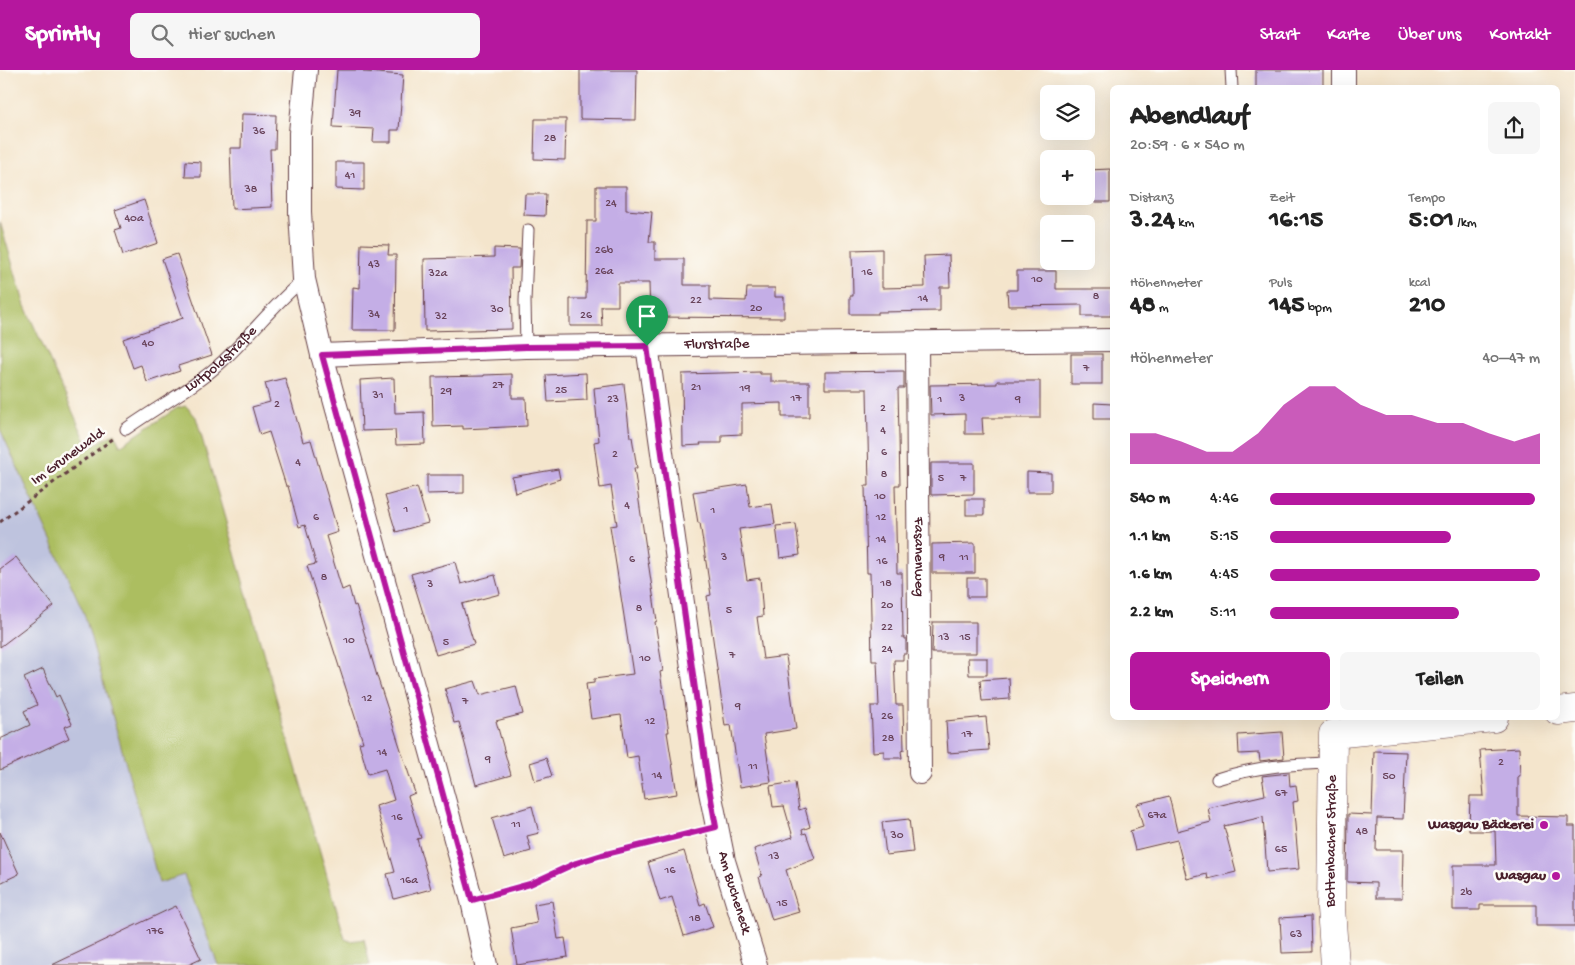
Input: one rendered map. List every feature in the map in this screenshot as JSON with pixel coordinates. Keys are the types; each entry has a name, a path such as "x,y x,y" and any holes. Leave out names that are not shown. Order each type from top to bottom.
{"street":[{"path":"306,70 300,134 300,212 304,280 322,355 472,900 486,965"},
{"path":"1344,70 1344,85"},
{"name":"Flurstraße","path":"322,355 526,347 1110,340"},
{"name":"Fasanenweg","path":"917,342 920,773"},
{"name":"Am Bucheneck","path":"647,346 708,782 724,861 756,965"},
{"path":"1560,711 1575,709"},
{"path":"1334,726 1454,720"},
{"name":"Bottenbacher Straße","path":"1334,726 1331,908 1335,965"}],"lane":[{"path":"1231,70 1232,85"},
{"path":"526,347 525,301 528,230"},
{"name":"Luitpoldstraße","path":"126,429 193,386 222,362 289,292 304,280"},
{"path":"1217,779 1243,770 1289,764 1333,763"}],"path":[{"name":"Im Grunewald","path":"0,522 126,429"},
{"path":"472,900 530,884 576,863 602,855 716,827"}],"shaded area":[{"path":"0,429 84,613 159,883 184,874 218,965 0,965"}],"green space":[{"path":"0,222 25,306 89,448 115,433 120,446 177,408 186,406 196,417 345,939 350,941 364,939 370,965 218,965 184,875 159,883 84,613 0,429"}],"building":[{"path":"337,70 364,70 364,72 403,75 399,130 391,130 391,142 373,142 374,129 333,127"},
{"path":"580,70 637,70 636,120 580,119"},
{"path":"1256,70 1323,70 1323,85 1256,85"},
{"path":"242,114 276,115 275,149 270,149 272,207 232,209 230,148 241,148"},
{"path":"535,119 566,119 565,160 534,159"},
{"path":"186,161 201,162 201,177 185,177"},
{"path":"336,162 364,162 364,190 336,189"},
{"path":"1110,169 1110,202 1095,202 1095,170"},
{"path":"596,186 626,186 626,210 652,212 649,242 655,242 655,259 684,259 684,285 710,285 710,300 746,301 747,288 775,288 775,297 784,297 784,318 650,317 649,283 618,283 618,306 601,306 602,326 570,326 570,299 586,299 587,221 596,221"},
{"path":"525,194 546,194 545,216 524,215"},
{"path":"144,200 158,243 123,255 115,230 121,228 115,210"},
{"path":"361,244 389,245 388,255 396,255 395,330 352,330 353,287 360,288"},
{"path":"494,248 520,249 519,268 511,268 512,329 425,331 424,259 494,257"},
{"path":"882,249 882,288 925,287 924,256 949,255 950,287 940,287 940,311 850,314 850,296 853,296 852,250"},
{"path":"177,254 212,355 178,366 180,371 147,382 141,365 133,368 123,339 183,318 162,259"},
{"path":"1017,271 1056,271 1056,289 1110,289 1110,316 1082,316 1082,305 1008,306 1007,290 1017,290"},
{"path":"1071,354 1102,354 1102,384 1071,384"},
{"path":"904,371 904,388 898,388 900,485 895,485 897,573 902,573 903,638 906,638 906,654 903,654 903,660 894,660 896,705 903,705 904,750 901,751 902,758 884,758 884,751 873,752 871,706 879,706 877,661 872,661 870,573 867,573 865,486 869,486 867,389 825,389 825,372"},
{"path":"760,372 760,374 771,374 771,382 809,382 809,417 782,417 782,403 742,404 742,434 722,435 722,443 700,443 701,445 683,446 682,374"},
{"path":"586,373 587,400 548,402 546,375"},
{"path":"512,374 512,398 526,398 527,426 463,429 463,426 433,427 432,377"},
{"path":"285,378 303,442 311,440 338,532 326,536 342,590 349,587 354,606 356,605 415,793 408,796 421,838 417,839 431,889 394,899 387,874 395,872 376,806 394,800 385,769 368,774 359,743 363,742 307,566 316,564 305,525 299,527 288,486 286,486 269,432 260,435 252,407 270,402 265,383"},
{"path":"394,378 395,413 424,412 425,444 396,445 395,430 362,431 360,380"},
{"path":"997,381 1040,381 1040,418 982,418 983,434 965,434 965,414 931,415 930,385 997,384"},
{"path":"624,384 630,437 632,437 637,468 634,468 657,621 655,622 663,671 660,672 677,794 644,799 638,756 627,758 621,715 591,719 586,684 594,683 594,679 633,674 610,526 617,525 611,486 600,488 594,442 599,441 594,388"},
{"path":"1094,403 1110,404 1110,419 1094,419"},
{"path":"931,463 974,463 974,494 931,495"},
{"path":"558,469 560,479 515,493 512,477"},
{"path":"1027,472 1051,473 1051,492 1027,492"},
{"path":"427,475 464,475 464,493 427,494"},
{"path":"747,484 750,507 772,504 775,524 739,529 747,580 760,578 763,616 757,617 763,659 786,656 796,729 764,734 771,782 740,787 731,725 725,726 707,596 711,595 700,523 698,523 693,492"},
{"path":"417,487 428,523 396,532 385,496"},
{"path":"966,499 984,499 984,515 966,515"},
{"path":"796,524 800,555 780,558 776,526"},
{"path":"975,543 975,573 932,573 932,544"},
{"path":"16,557 54,606 0,647 0,569"},
{"path":"455,562 461,584 495,575 500,594 462,604 474,644 436,655 411,574"},
{"path":"967,578 985,578 985,597 967,597"},
{"path":"933,622 976,622 976,653 932,653"},
{"path":"968,658 987,658 987,675 969,675"},
{"path":"43,669 56,697 59,695 72,724 64,727 69,738 0,770 0,739 30,725 24,711 37,705 24,678"},
{"path":"1009,678 1010,699 982,701 980,680"},
{"path":"475,681 480,695 516,686 523,714 496,721 511,775 476,785 459,722 454,723 445,689"},
{"path":"986,717 989,750 948,753 946,721"},
{"path":"1282,732 1284,758 1260,761 1259,753 1239,754 1238,735"},
{"path":"1519,748 1518,816 1568,817 1568,826 1575,826 1575,926 1536,926 1536,905 1480,905 1480,910 1453,910 1453,865 1496,865 1495,831 1469,831 1470,796 1484,796 1480,750"},
{"path":"1374,751 1406,752 1403,819 1377,818 1376,850 1403,850 1402,898 1376,898 1376,883 1347,882 1348,814 1372,815"},
{"path":"546,758 552,776 535,781 530,763"},
{"path":"1289,773 1290,786 1296,785 1298,801 1293,802 1299,869 1267,872 1263,817 1224,826 1236,872 1208,879 1207,874 1187,879 1177,840 1135,850 1130,831 1143,827 1137,804 1169,796 1177,831 1211,822 1208,808 1265,795 1262,776"},
{"path":"795,782 799,810 805,808 810,827 802,830 803,834 806,833 815,859 786,870 799,912 772,920 759,877 762,876 754,849 793,837 784,806 773,807 770,786"},
{"path":"532,806 539,833 527,836 531,851 504,859 492,818"},
{"path":"909,819 913,852 886,855 882,822"},
{"path":"0,832 19,874 0,883"},
{"path":"684,851 700,905 705,903 713,927 684,936 672,897 660,901 648,862"},
{"path":"552,901 558,939 565,938 568,957 517,965 511,928 537,923 534,904"},
{"path":"176,906 201,959 188,965 52,965"},
{"path":"1311,916 1312,952 1282,953 1280,918"}],"place":[{"name":"Wasgau Bäckerei","path":"1544,825"},
{"name":"Wasgau","path":"1556,876"}],"route":[{"path":"647,346 708,782 716,827 602,855 576,863 530,884 472,900 322,355 526,347 647,346"}]}
